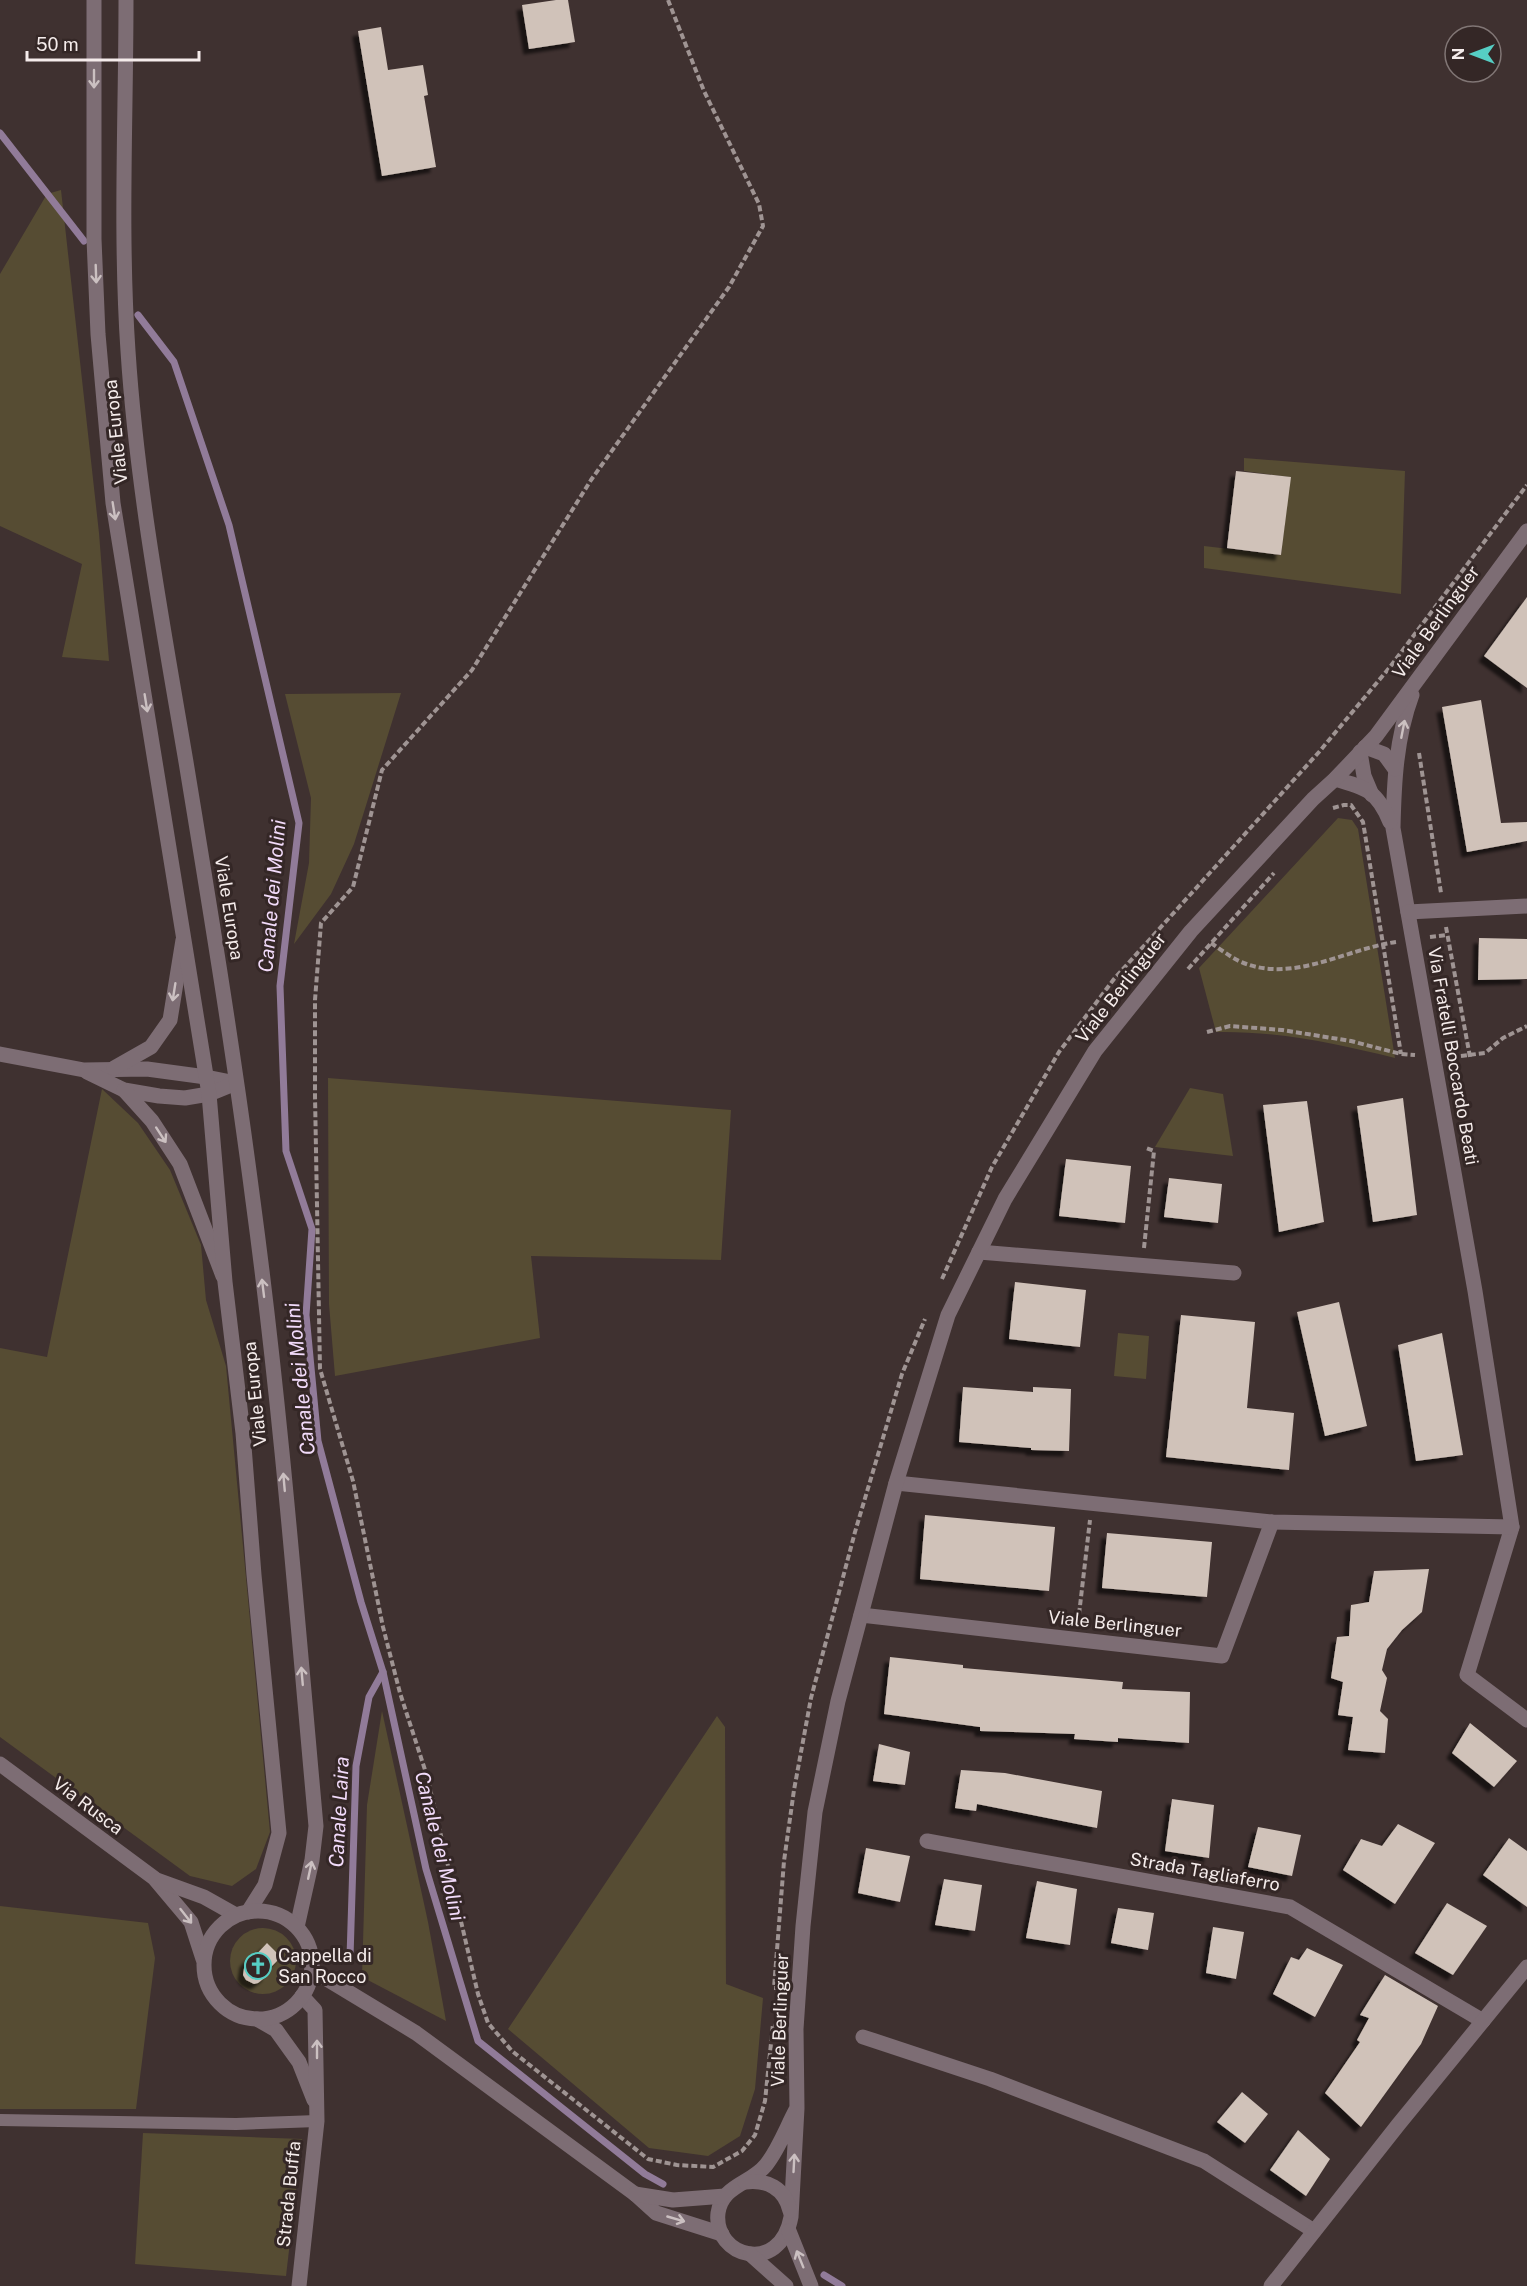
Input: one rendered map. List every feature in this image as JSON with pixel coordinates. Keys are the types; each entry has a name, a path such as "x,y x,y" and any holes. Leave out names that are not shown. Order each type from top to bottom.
{"street":[{"name":"Viale Europa","path":"94,0 94,239 98,334 111,481 209,1094 225,1282 243,1433 279,1833 265,1885 242,1913"},
{"name":"Viale Europa","path":"126,0 124,222 127,327 141,483 157,593 213,923 253,1201 274,1375 316,1826 312,1860 297,1927"},
{"name":"Viale Berlinguer","path":"790,2224 797,2108 796,2029 803,1926 815,1812 838,1701 896,1483 948,1315 1005,1199 1095,1051 1191,931 1313,799 1376,736 1527,531"},
{"name":"Via Fratelli Boccardo Beati","path":"1418,679 1407,709 1395,769 1393,828 1475,1291 1512,1527"},
{"path":"1363,750 1384,754 1395,769"},
{"name":"Via Fratelli Boccardo Beati","path":"1363,750 1364,776 1372,795"},
{"name":"Via Fratelli Boccardo Beati","path":"1335,779 1362,786 1382,803 1393,828"},
{"path":"1408,912 1527,906"},
{"path":"112,1069 151,1047 170,1020 183,934"},
{"path":"0,1054 84,1070 155,1070 236,1083"},
{"path":"84,1070 124,1090 159,1096 185,1098 209,1094 236,1083"},
{"path":"124,1090 152,1121 180,1164 225,1282"},
{"path":"979,1251 1234,1273"},
{"path":"896,1483 1272,1522 1512,1527 1467,1674 1527,1720"},
{"name":"Viale Berlinguer","path":"861,1615 1222,1656 1272,1522"},
{"name":"Via Rusca","path":"0,1764 154,1878 192,1922 204,1962"},
{"name":"Strada Tagliaferro","path":"927,1841 1290,1907 1483,2021"},
{"name":"Via Rusca","path":"154,1878 242,1913"},
{"path":"266,1911 283,1916 297,1927 306,1940 311,1954 312,1970 309,1984 302,1996 290,2008 274,2017 257,2019 240,2016 225,2008 213,1995 206,1979 204,1962 207,1947 214,1934 224,1923 242,1913 266,1911"},
{"path":"1271,2286 1527,1967"},
{"path":"312,1970 416,2033 635,2194 656,2213 722,2234"},
{"name":"Strada Buffa","path":"299,2286 317,2114 315,2010 302,1996"},
{"name":"Strada Buffa","path":"257,2019 276,2030 299,2062 317,2114"},
{"path":"863,2037 990,2079 1204,2161 1314,2231"},
{"path":"786,2286 750,2254 729,2244 722,2234 718,2213 725,2196 765,2166 797,2108"},
{"path":"745,2182 764,2182 774,2186 789,2204 790,2224 811,2286"},
{"path":"635,2194 673,2200 725,2196"},
{"path":"750,2254 758,2254 775,2248 784,2240 790,2224"}],"lane":[{"path":"0,2120 236,2124 317,2114"}],"path":[{"path":"668,0 704,91 759,204 763,226 729,287 591,480 471,670 382,770 352,887 321,923 315,1000 320,1369 353,1481 383,1627 400,1693 427,1776 478,1994 488,2023 512,2051 648,2159 677,2165 712,2167 742,2151 755,2135 765,2100 773,2024 796,2029"},
{"path":"939,1286 992,1167 1059,1053 1114,979 1319,752 1390,667 1527,485"},
{"path":"1419,748 1447,935 1470,1057"},
{"path":"1330,811 1335,807 1351,805 1363,822 1401,1054"},
{"path":"1188,969 1279,867"},
{"path":"1211,943 1239,961 1268,968 1292,968 1315,964 1383,944 1447,935"},
{"path":"1207,1032 1230,1026 1282,1030 1351,1041 1401,1054 1470,1057 1485,1053 1503,1038 1527,1026"},
{"path":"1142,1265 1154,1151 1146,1148"},
{"path":"799,1990 774,1988 784,1861 809,1710 855,1532 902,1374 930,1308"},
{"path":"1076,1640 1092,1503"}],"shaded area":[{"path":"61,190 99,533 109,661 62,657 82,564 0,526 0,274 47,194"},
{"path":"1244,458 1405,471 1401,594 1204,568 1204,546 1281,555 1290,477 1244,471"},
{"path":"401,693 354,844 331,894 294,944 309,863 311,798 285,694"},
{"path":"1338,818 1352,820 1358,829 1395,1058 1306,1039 1216,1032 1199,968"},
{"path":"328,1078 731,1110 721,1260 531,1256 540,1338 335,1376 329,1304"},
{"path":"1190,1088 1223,1094 1233,1156 1155,1147"},
{"path":"102,1089 138,1123 170,1170 201,1245 206,1300 226,1366 270,1832 256,1869 232,1886 190,1876 0,1737 0,1348 47,1357"},
{"path":"1118,1333 1149,1336 1146,1379 1114,1376"},
{"path":"382,1711 428,1922 446,2021 362,1977 367,1805"},
{"path":"717,1716 725,1727 726,1984 763,1998 755,2089 740,2136 708,2156 649,2148 508,2029"},
{"path":"0,1906 148,1923 155,1958 136,2109 0,2109"},
{"path":"263,1928 275,1931 286,1938 293,1949 296,1961 293,1973 286,1984 275,1991 263,1994 251,1991 240,1984 233,1973 230,1961 233,1949 240,1938 251,1931"},
{"path":"143,2133 302,2139 286,2276 135,2264"}],"building":[{"path":"568,0 575,42 529,49 522,5"},
{"path":"381,27 388,70 423,65 428,95 424,96 436,167 382,176 358,31"},
{"path":"1236,471 1291,477 1281,555 1227,548"},
{"path":"1527,597 1527,688 1484,656"},
{"path":"1481,700 1501,823 1527,822 1527,841 1467,852 1442,707"},
{"path":"1479,938 1527,939 1527,979 1478,980"},
{"path":"1403,1098 1417,1215 1373,1222 1357,1106"},
{"path":"1307,1101 1324,1222 1279,1232 1263,1105"},
{"path":"1066,1159 1131,1166 1125,1223 1059,1216"},
{"path":"1169,1178 1222,1184 1218,1223 1164,1217"},
{"path":"1015,1282 1086,1290 1080,1347 1009,1339"},
{"path":"1339,1302 1367,1426 1325,1436 1297,1312"},
{"path":"1181,1315 1255,1322 1247,1408 1294,1413 1289,1470 1166,1457"},
{"path":"1442,1333 1463,1455 1416,1461 1398,1345"},
{"path":"963,1387 1033,1392 1033,1387 1071,1389 1069,1451 1031,1450 1031,1448 959,1442"},
{"path":"925,1515 1055,1527 1049,1591 920,1579"},
{"path":"1107,1533 1212,1542 1207,1597 1102,1588"},
{"path":"1429,1569 1422,1612 1402,1630 1387,1649 1382,1670 1387,1678 1380,1711 1388,1719 1385,1753 1348,1750 1353,1717 1338,1715 1343,1682 1331,1678 1337,1637 1349,1636 1351,1605 1369,1602 1374,1571"},
{"path":"890,1657 963,1665 963,1668 1123,1682 1122,1689 1190,1692 1189,1743 1118,1738 1118,1742 1074,1739 1075,1734 980,1731 980,1727 884,1714"},
{"path":"1470,1723 1517,1761 1494,1787 1452,1753"},
{"path":"879,1744 910,1752 905,1785 873,1781"},
{"path":"961,1770 1005,1773 1102,1791 1097,1828 977,1804 976,1811 955,1808"},
{"path":"1172,1799 1214,1805 1209,1858 1165,1851"},
{"path":"1398,1824 1435,1843 1395,1904 1343,1870 1361,1839 1382,1846"},
{"path":"1258,1827 1301,1835 1292,1876 1248,1867"},
{"path":"1509,1838 1527,1851 1527,1907 1483,1875"},
{"path":"866,1848 910,1856 900,1902 858,1893"},
{"path":"944,1879 982,1885 975,1931 935,1925"},
{"path":"1037,1881 1077,1889 1070,1945 1026,1938"},
{"path":"1447,1903 1487,1926 1453,1975 1415,1953"},
{"path":"1118,1908 1154,1913 1148,1950 1111,1943"},
{"path":"1213,1927 1244,1932 1236,1979 1206,1973"},
{"name":"Cappella di San Rocco","path":"267,1943 281,1957 268,1970 267,1976 254,1984 246,1980 243,1975 245,1962 250,1956 255,1956"},
{"path":"1307,1948 1343,1965 1315,2017 1273,1994 1291,1957 1299,1960"},
{"path":"1385,1975 1438,2006 1421,2044 1361,2127 1325,2093 1360,2042 1357,2040 1369,2018 1360,2015"},
{"path":"1242,2092 1268,2114 1245,2143 1217,2122"},
{"path":"1298,2130 1330,2159 1306,2196 1270,2170"}],"waterway":[{"name":"Canale dei Molini","path":"0,133 84,241"},
{"name":"Canale dei Molini","path":"138,315 174,362 229,525 299,823 280,986 286,1151 312,1229 306,1315 318,1441 361,1602 383,1672 426,1869 478,2041 645,2174 663,2184"},
{"name":"Canale Laira","path":"350,1957 356,1766 369,1697 383,1672"},
{"name":"Canale dei Molini","path":"824,2275 842,2286"}],"place":[{"name":"Cappella di San Rocco","path":"258,1966"}]}
